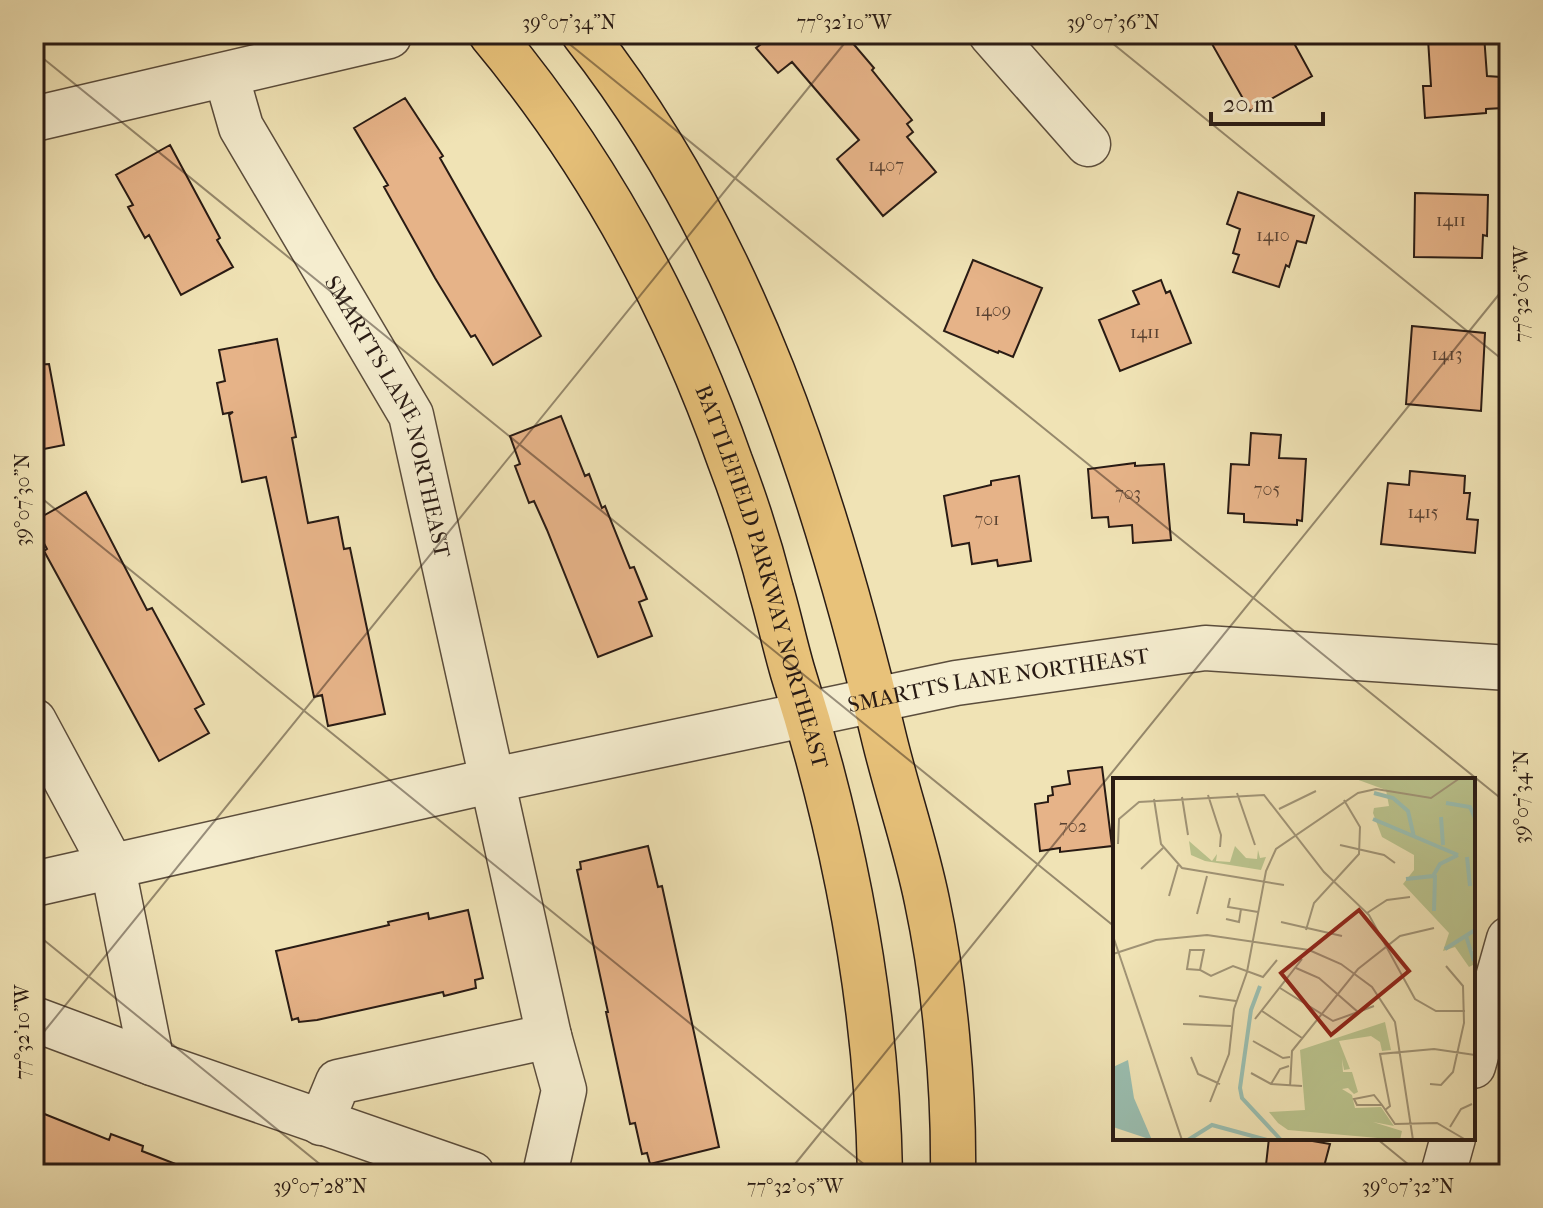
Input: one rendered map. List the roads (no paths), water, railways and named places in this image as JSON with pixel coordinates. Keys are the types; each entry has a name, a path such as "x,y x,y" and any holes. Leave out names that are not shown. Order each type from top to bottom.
{"main road":[{"name":"BATTLEFIELD PARKWAY NORTHEAST","path":"491,34 562,127 628,230 665,300 731,462 807,713 837,832 872,1034 878,1095 880,1174"},
{"path":"584,34 612,72 694,202 731,275 806,459 835,547 928,903 947,1040 953,1174"}],"street":[{"path":"991,34 1088,144"},
{"path":"34,119 389,36"},
{"name":"SMARTTS LANE NORTHEAST","path":"226,75 241,127 411,415 494,780"},
{"name":"SMARTTS LANE NORTHEAST","path":"34,884 494,780 956,683 1205,648 1509,668"},
{"path":"34,721 113,868 152,1063"},
{"path":"494,780 549,1036 564,1090 545,1174"},
{"path":"1475,1059 1509,939"},
{"path":"34,1019 472,1174"},
{"path":"321,1123 338,1082 549,1036"},
{"path":"1443,1174 1452,1140"}]}
